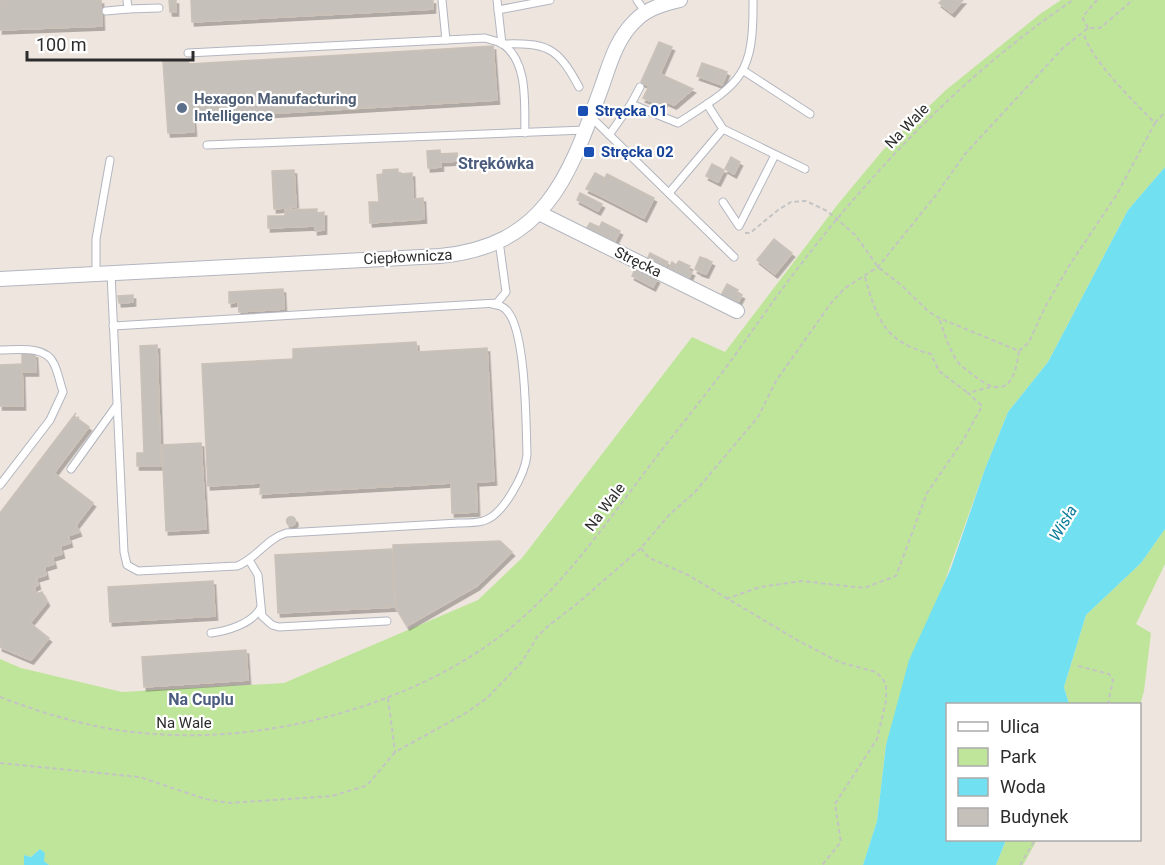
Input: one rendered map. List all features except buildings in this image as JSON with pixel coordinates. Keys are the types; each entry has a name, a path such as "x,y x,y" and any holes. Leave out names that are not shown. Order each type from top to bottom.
{"street":[{"name":"Ciepłownicza","path":"0,279 440,256 460,254 499,241 538,213 561,185 570,168 621,39 628,28 645,12 662,4 680,0"},
{"name":"Stręcka","path":"538,213 737,311"}],"lane":[{"path":"127,0 128,9"},
{"path":"442,0 446,40"},
{"path":"497,0 502,44 517,58 522,75 525,133"},
{"path":"498,10 550,0"},
{"path":"637,0 645,12"},
{"path":"631,104 678,123 727,91 744,71 751,48 753,0"},
{"path":"106,11 159,8"},
{"path":"189,53 485,38 502,44 533,43 552,51 567,64 579,87"},
{"path":"744,71 810,114"},
{"path":"609,135 640,87"},
{"path":"708,104 723,129 806,169"},
{"path":"207,145 525,133 588,124 609,135 734,257"},
{"path":"669,193 723,129"},
{"path":"723,202 738,226 775,155"},
{"path":"96,274 96,239 110,160"},
{"path":"111,273 123,545 127,565 138,571 230,567 243,564 270,541 286,533 478,522 494,514 517,483 527,455 520,344 506,289 499,241"},
{"path":"492,304 500,301 506,289"},
{"path":"113,326 492,304 502,306 512,318"},
{"path":"0,350 29,350 44,353 54,363 63,392 50,420 0,485"},
{"path":"71,469 118,405"},
{"path":"249,560 258,575 260,609 266,621 279,627 387,621"},
{"path":"211,633 228,630 255,616 260,609"}],"path":[{"name":"Na Wale","path":"0,697 54,716 101,727 156,735 239,733 326,718 388,697 477,652 507,630 555,587 594,540 728,365 807,256 853,200 946,100 1048,17 1073,0"},
{"path":"1088,28 1083,19 1084,15 1097,0"},
{"path":"1088,28 1100,28 1133,0"},
{"path":"0,763 125,774 205,799 244,803 332,796 358,789 371,781 395,752 487,698 522,662 537,638 548,626 578,603 640,548 670,514 695,492 758,417 776,381 831,303 845,288 878,267 936,195 965,154 1063,48 1088,28"},
{"path":"1084,33 1088,46 1127,95 1155,123"},
{"path":"939,318 959,363 988,386 1002,388 1010,382 1017,370 1018,351 1029,342 1069,266 1117,194 1155,123 1165,112"},
{"path":"740,233 750,233 778,210 792,202 806,201 827,211 856,236 878,267 929,312 1018,351"},
{"path":"726,598 759,586 802,581 864,588 896,576 927,493 964,439 982,406 939,371 931,354 912,349 893,338 875,312 865,276"},
{"path":"968,393 993,386"},
{"path":"640,548 649,558 688,575 797,640 839,662 876,672 886,684 886,701 877,739 835,804 841,842 822,865"},
{"path":"1078,666 1109,674 1113,680 1108,703"},
{"path":"388,697 395,752"},
{"path":"1020,865 1034,841"}],"green space":[{"path":"1061,0 1165,0 1165,167 1128,210 1048,362 1008,412 985,469 886,745 877,821 863,865 49,865 44,861 40,849 31,857 24,855 24,865 0,865 0,659 21,668 122,692 284,683 478,600 522,558 692,337 725,352 838,204 883,150 946,90 1040,14"},
{"path":"1165,529 1165,564 1136,624 1151,633 1141,703 1069,703 1064,687 1086,615 1141,563"},
{"path":"1006,841 1036,841 1023,865 996,865"}],"water":[{"name":"Wisła","path":"1165,167 1165,529 1141,563 1086,615 1064,687 1069,703 946,703 946,841 1006,841 996,865 863,865 877,821 886,745 909,660 951,568 985,469 1008,412 1048,362 1128,210"},
{"path":"40,849 45,853 44,861 49,865 24,865 24,855 31,857"}],"place":[{"name":"Hexagon Manufacturing Intelligence","path":"182,108"},
{"name":"Stręcka 01","path":"583,111"},
{"name":"Stręcka 02","path":"589,152"}],"district":[{"name":"Strękówka","path":"496,163"},
{"name":"Na Cuplu","path":"201,699"}]}
